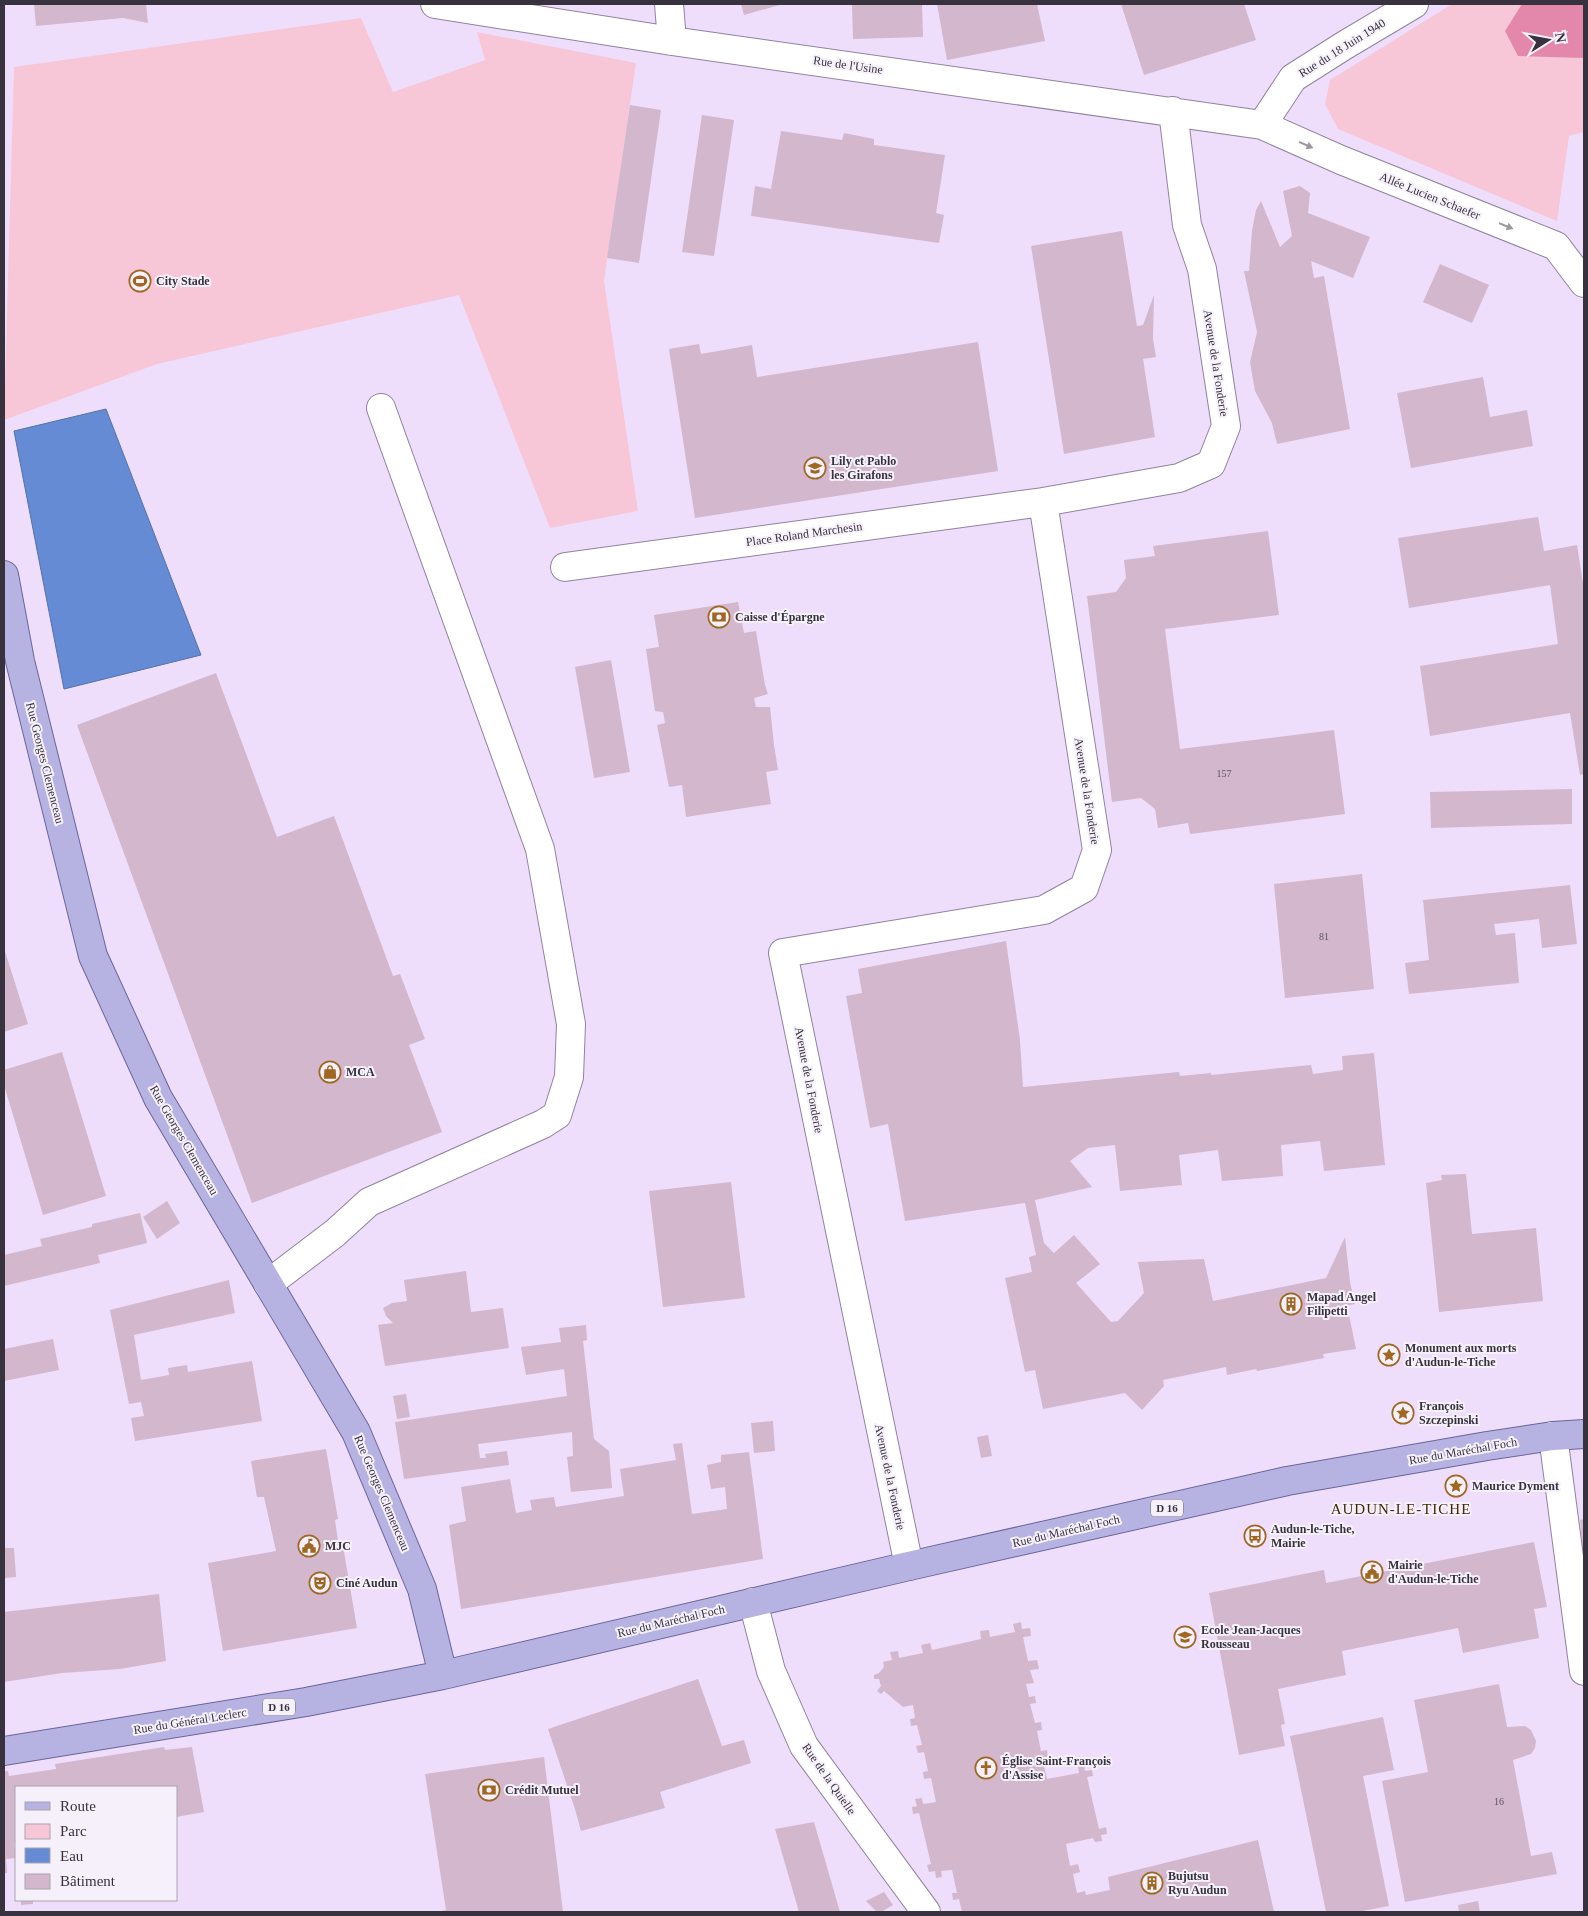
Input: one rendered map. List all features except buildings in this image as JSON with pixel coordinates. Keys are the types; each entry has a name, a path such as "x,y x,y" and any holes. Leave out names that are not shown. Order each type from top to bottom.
{"main road":[{"name":"Rue Georges Clemenceau","path":"4,575 12,663 93,956 158,1098 356,1432 422,1589 443,1675"},
{"name":"Rue du Maréchal Foch","path":"552,1648 1287,1481 1553,1436 1584,1434"},
{"name":"Rue du Général Leclerc","path":"4,1751 306,1702 443,1675 552,1648"}],"street":[{"name":"Rue de l'Usine","path":"435,4 672,41 1262,125"},
{"path":"669,4 672,41"},
{"name":"Rue du 18 Juin 1940","path":"1262,125 1293,78 1414,4"},
{"name":"Avenue de la Fonderie","path":"909,1566 783,953 1044,910 1084,888 1097,850 1043,502 1179,478 1211,464 1226,426 1202,269 1187,225 1173,111"},
{"name":"Allée Lucien Schaefer","path":"1262,125 1341,160 1556,246 1584,283"},
{"path":"268,1284 335,1233 369,1202 543,1124 557,1115 569,1077 571,1024 540,849 381,408"},
{"name":"Place Roland Marchesin","path":"565,567 1043,502"},
{"path":"1553,1436 1584,1671"},
{"name":"Rue de la Quielle","path":"753,1602 771,1671 804,1746 926,1912"}],"green space":[{"path":"1452,4 1584,4 1584,132 1569,136 1557,221 1338,129 1325,104 1330,80"},
{"path":"361,18 393,92 485,60 477,32 636,63 604,281 638,511 550,528 459,295 157,364 4,420 14,67"}],"shaded area":[{"path":"1522,4 1584,4 1584,58 1518,56 1505,31"}],"water":[{"path":"106,409 201,655 64,689 14,431"}],"place":[{"name":"City Stade","path":"140,281"},
{"name":"Lily et Pablo les Girafons","path":"815,468"},
{"name":"Caisse d'Épargne","path":"719,617"},
{"name":"MCA","path":"330,1072"},
{"name":"Mapad Angel Filipetti","path":"1291,1304"},
{"name":"Monument aux morts d'Audun-le-Tiche","path":"1389,1355"},
{"name":"François Szczepinski","path":"1403,1413"},
{"name":"Maurice Dyment","path":"1456,1486"},
{"name":"Audun-le-Tiche, Mairie","path":"1255,1536"},
{"name":"MJC","path":"309,1546"},
{"name":"Mairie d'Audun-le-Tiche","path":"1372,1572"},
{"name":"Ciné Audun","path":"320,1583"},
{"name":"Ecole Jean-Jacques Rousseau","path":"1185,1637"},
{"name":"Église Saint-François d'Assise","path":"986,1768"},
{"name":"Crédit Mutuel","path":"489,1790"},
{"name":"Bujutsu Ryu Audun","path":"1152,1883"}],"district":[{"name":"AUDUN-LE-TICHE","path":"1401,1509"}]}
